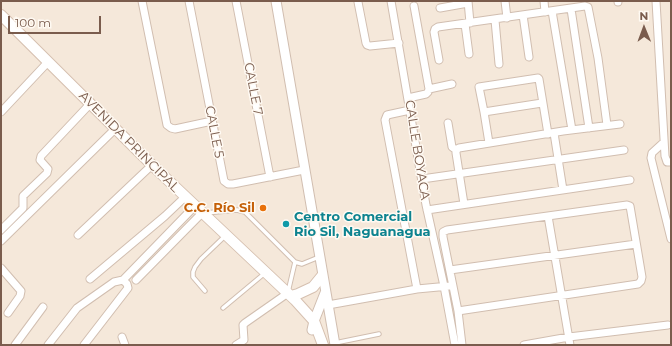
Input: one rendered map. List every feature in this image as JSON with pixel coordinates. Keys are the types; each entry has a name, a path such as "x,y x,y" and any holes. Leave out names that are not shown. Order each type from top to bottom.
{"main road":[{"name":"AVENIDA PRINCIPAL","path":"1,16 185,197 291,296 317,336"},
{"path":"291,296 313,287 322,276"}],"street":[{"path":"142,1 167,125 171,128 175,128 212,121"},
{"name":"CALLE 5","path":"189,1 224,181 228,184 232,184 304,170"},
{"name":"CALLE 7","path":"236,1 270,177"},
{"path":"276,1 334,344"},
{"name":"CALLE BOYACA","path":"391,1 422,179 455,345"},
{"path":"505,1 507,18"},
{"path":"544,1 548,12 572,130"},
{"path":"656,1 665,156 667,162 671,162"},
{"path":"358,2 366,43 368,45 399,43"},
{"path":"440,8 468,2 469,54"},
{"path":"439,60 434,32 438,27 571,9 580,4 588,7 607,125"},
{"path":"408,98 426,94 429,89 414,6"},
{"path":"571,9 589,128"},
{"path":"523,16 529,57"},
{"path":"494,20 500,64"},
{"path":"1,112 48,62"},
{"path":"489,143 479,88 481,86 538,78 542,103 558,160 563,190"},
{"path":"429,89 452,84"},
{"path":"484,112 542,103"},
{"path":"1,230 24,208 23,196 47,173 47,167 40,160 41,155 90,104"},
{"path":"410,110 387,115 385,120 417,289"},
{"path":"448,124 452,147 456,150 464,204"},
{"path":"456,150 459,148 551,133 620,124"},
{"path":"1,241 115,129"},
{"path":"664,142 652,153 651,158 671,239"},
{"path":"422,179 624,150"},
{"path":"78,235 152,165"},
{"path":"428,210 630,180"},
{"path":"90,278 165,216 185,197"},
{"path":"48,345 77,308 114,282 123,280 191,210 194,205"},
{"path":"458,311 638,284 641,282 642,277 630,206 627,205 447,230 443,232 458,311 462,345"},
{"path":"136,280 202,213"},
{"path":"548,216 570,345"},
{"path":"450,270 636,244"},
{"path":"1,268 21,291 20,296 8,313"},
{"path":"84,345 128,288 127,284 123,280"},
{"path":"328,305 417,289 452,285"},
{"path":"317,336 325,293"},
{"path":"236,345 244,340 243,325 245,323 291,296"},
{"path":"15,345 43,307"},
{"path":"317,336 326,331 331,322"},
{"path":"524,345 569,337 668,325"},
{"path":"122,337 125,345"}],"lane":[{"path":"202,213 237,210 245,212 295,262 302,264 319,257"},
{"path":"205,291 193,277 193,272 195,267 226,235"},
{"path":"291,296 295,262"},
{"path":"223,308 266,273"},
{"path":"334,344 379,334"}],"shaded area":[{"path":"1,1 671,1 671,345 1,345"}],"place":[{"name":"C.C. Río Sil","path":"263,208"},
{"name":"Centro Comercial Rio Sil, Naguanagua","path":"286,224"}]}
